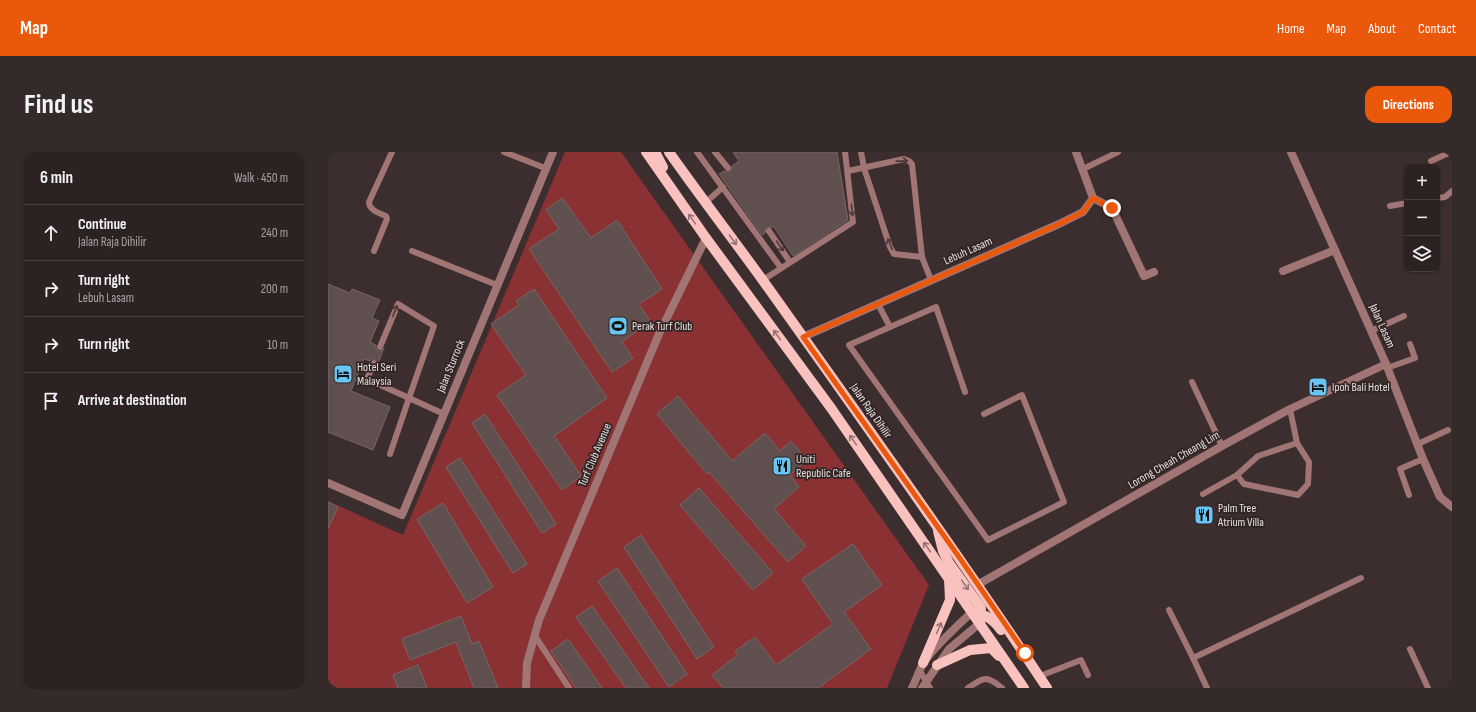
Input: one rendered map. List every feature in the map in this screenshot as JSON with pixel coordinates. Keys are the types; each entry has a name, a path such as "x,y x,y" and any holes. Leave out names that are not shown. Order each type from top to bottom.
{"main road":[{"path":"646,152 706,238 830,408 949,579 978,616 1024,688"},
{"path":"655,152 684,206"},
{"name":"Jalan Raja Dihilir","path":"669,152 763,280 937,525 1033,665 1047,688"},
{"path":"937,525 943,551 949,563 981,608 978,616"},
{"path":"922,667 950,600 949,579"},
{"path":"978,616 994,621 1021,660 1033,665"},
{"path":"937,665 970,650 991,648 1008,664"}],"street":[{"name":"Jalan Sturrock","path":"328,483 402,515 552,152"},
{"path":"1076,152 1093,198 1112,208 1144,276 1154,272"},
{"name":"Jalan Lasam","path":"1291,152 1387,366 1423,459 1440,497 1452,507"},
{"name":"Lebuh Lasam","path":"803,337 1059,224 1083,212 1093,198"},
{"name":"Turf Club Avenue","path":"526,688 527,662 542,613 659,334 706,238"},
{"path":"1283,271 1335,250"},
{"name":"Lorong Cheah Cheang Lim","path":"977,585 1290,409 1387,366"},
{"path":"926,686 937,665 978,616"},
{"path":"912,688 922,667 944,637 978,616"}],"lane":[{"path":"374,251 387,219 386,216 371,208 369,206 369,202 392,152"},
{"path":"505,152 545,168"},
{"path":"697,152 724,187 781,268"},
{"path":"715,152 728,168"},
{"path":"763,280 853,222 845,152"},
{"path":"861,152 864,168 890,247 894,254 922,257"},
{"path":"1083,169 1118,152"},
{"path":"1431,161 1451,152"},
{"path":"848,171 904,159 909,160 912,164 922,257 931,280"},
{"path":"705,203 724,187"},
{"path":"1440,198 1445,197 1452,191"},
{"path":"1390,206 1404,204"},
{"path":"769,230 790,262"},
{"path":"412,251 497,285"},
{"path":"380,346 398,304 434,326 390,454"},
{"path":"878,304 890,327"},
{"path":"965,392 936,307 849,345 988,540 1064,502 1022,395 984,414"},
{"path":"1371,332 1404,316"},
{"path":"1387,366 1415,358 1410,344"},
{"path":"374,363 367,379 444,414"},
{"path":"1192,382 1222,446"},
{"path":"1237,475 1244,484 1298,495 1308,484 1309,462 1297,443 1290,409"},
{"path":"1418,444 1448,430"},
{"path":"1203,494 1237,475 1258,456 1297,443"},
{"path":"1409,495 1400,469 1423,459"},
{"path":"1193,658 1361,578"},
{"path":"1169,610 1207,688"},
{"path":"535,636 570,688"},
{"path":"1410,649 1428,688"},
{"path":"1040,676 1081,660 1088,675"},
{"path":"922,667 926,686"},
{"path":"968,688 983,678 992,680 1002,688"}],"shaded area":[{"name":"Perak Turf Club","path":"565,152 621,152 929,585 887,688 328,688 328,501 403,535"}],"building":[{"path":"733,152 837,152 848,220 793,256 774,227 766,228 765,233 762,235 719,174 724,171 730,172 732,166 739,161"},
{"path":"562,198 591,238 617,220 662,289 639,304 650,321 622,342 633,358 612,372 529,249 559,229 546,210"},
{"name":"Hotel Seri Malaysia","path":"328,284 350,293 352,289 380,300 372,318 379,321 370,342 376,345 376,349 379,351 382,351 384,348 378,363 375,359 370,361 364,359 351,391 390,407 373,450 328,432"},
{"path":"534,289 607,398 554,436 581,476 562,490 497,395 526,375 491,324 519,305 516,301"},
{"path":"678,396 732,461 765,433 780,451 791,441 807,460 790,475 799,487 774,509 806,546 788,562 709,472 707,474 657,414"},
{"path":"485,414 556,524 542,533 472,423"},
{"path":"460,458 527,564 513,573 446,467"},
{"path":"699,488 773,573 753,590 680,505"},
{"path":"328,502 338,507 328,529"},
{"path":"443,503 493,587 467,603 417,519"},
{"path":"641,535 714,647 697,659 624,547"},
{"path":"853,544 882,585 844,612 871,649 818,688 723,688 712,675 738,655 735,651 755,637 776,665 833,624 802,579"},
{"path":"617,568 687,674 669,687 598,581"},
{"path":"592,606 649,688 626,688 576,617"},
{"path":"461,616 472,644 479,641 498,688 474,688 456,642 410,660 402,639"},
{"path":"568,639 602,688 576,688 551,651"},
{"path":"418,665 427,688 398,688 393,675"}],"place":[{"name":"Perak Turf Club","path":"618,326"},
{"name":"Hotel Seri Malaysia","path":"343,374"},
{"name":"Ipoh Bali Hotel","path":"1318,387"},
{"name":"Uniti Republic Cafe","path":"782,466"},
{"name":"Palm Tree Atrium Villa","path":"1204,515"}],"route":[{"path":"1025,653 803,337 1059,224 1083,212 1093,198 1112,208"}]}
